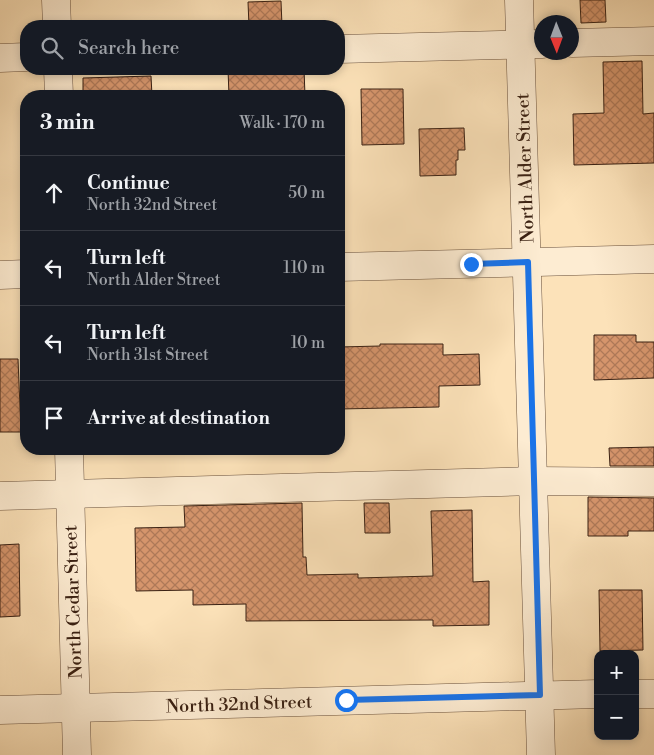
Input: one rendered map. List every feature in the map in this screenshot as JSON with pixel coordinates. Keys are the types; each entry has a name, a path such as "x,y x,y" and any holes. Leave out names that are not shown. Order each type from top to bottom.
{"street":[{"path":"56,0 57,20"},
{"name":"North Alder Street","path":"519,0 531,44 528,262 541,755"},
{"path":"579,43 654,41"},
{"path":"345,49 531,44"},
{"path":"0,58 20,57"},
{"path":"58,75 59,90"},
{"path":"345,267 654,259"},
{"path":"0,275 20,274"},
{"name":"North Cedar Street","path":"69,455 77,755"},
{"path":"0,496 534,481 654,482"},
{"name":"North 32nd Street","path":"0,710 594,694"},
{"path":"639,694 654,694"}],"building":[{"path":"580,0 605,0 606,22 581,23"},
{"path":"281,1 282,20 249,20 248,2"},
{"path":"642,61 643,114 654,113 654,163 574,165 573,114 604,113 603,62"},
{"path":"228,75 304,75 305,90 229,90"},
{"path":"151,76 152,90 83,90 83,78"},
{"path":"361,89 403,89 404,144 362,145"},
{"path":"464,128 465,150 458,150 456,175 420,176 419,129"},
{"path":"594,335 636,335 636,342 654,342 654,378 594,380"},
{"path":"380,344 443,344 443,355 479,354 480,385 439,386 439,407 345,409 345,347 380,346"},
{"path":"0,359 18,359 20,432 0,432"},
{"path":"654,447 654,466 610,466 609,448"},
{"path":"588,497 654,498 654,531 628,531 628,536 588,536"},
{"path":"302,503 303,557 306,557 307,575 358,574 358,578 433,576 431,511 472,510 473,582 489,581 489,625 433,626 433,620 246,621 246,604 193,605 193,590 136,591 135,528 185,527 184,506"},
{"path":"364,503 389,503 390,533 365,533"},
{"path":"19,544 20,616 0,617 0,545"},
{"path":"599,590 642,590 643,650 600,650"}],"route":[{"path":"346,700 540,695 528,262 471,264"}]}
